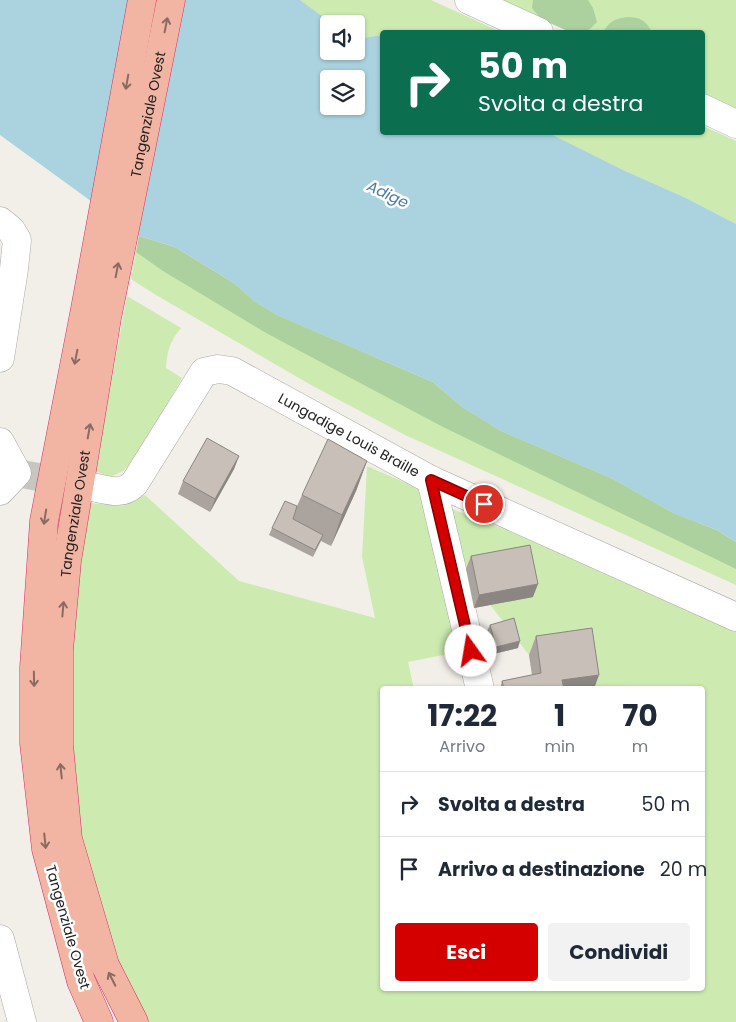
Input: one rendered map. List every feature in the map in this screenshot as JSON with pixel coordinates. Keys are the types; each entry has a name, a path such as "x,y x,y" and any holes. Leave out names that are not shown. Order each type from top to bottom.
{"highway":[{"name":"Tangenziale Ovest","path":"134,1022 105,965 68,838 59,744 59,650 67,560 96,314 142,0"},
{"name":"Tangenziale Ovest","path":"99,1022 81,981 46,849 34,742 34,667 44,521 171,0"}],"street":[{"path":"469,0 535,30"},
{"path":"705,109 736,124"},
{"path":"0,221 11,230 17,240 0,358"},
{"name":"Lungadige Louis Braille","path":"92,487 117,492 130,489 204,372 218,369 232,371 431,480 736,617"},
{"path":"0,442 9,482"},
{"path":"431,480 479,686"},
{"path":"0,939 22,1022"}],"green space":[{"path":"300,0 431,0 497,30 380,30 380,35 365,38 365,15 321,15"},
{"path":"500,0 736,0 736,109 705,94 705,30 567,30"},
{"path":"533,0 588,0 593,8 597,22 588,30 566,30 541,19 532,8"},
{"path":"627,17 642,20 651,30 604,30 613,21"},
{"path":"705,127 736,141 736,224 686,198 623,170 553,135 705,135"},
{"path":"139,236 736,542 736,585 405,435 311,385 156,295 131,279"},
{"path":"139,236 175,247 234,283 254,301 277,315 433,382 462,407 501,431 613,479 673,513 717,530 736,542 736,569 443,427 266,333 163,271 136,252"},
{"path":"127,296 181,328 174,337 170,347 166,368 182,378 137,457 123,471 110,477 95,471"},
{"path":"367,466 417,488 421,492 463,651 408,662 413,686 380,686 380,991 705,991 705,686 534,686 529,655 457,562 447,507 542,544 736,630 736,1022 146,1022 116,961 89,874 77,811 71,757 70,681 78,571 89,503 123,506 145,495 239,581 375,618 362,557"}],"water":[{"name":"Adige","path":"0,0 300,0 321,15 320,60 365,60 365,38 380,35 380,135 553,135 623,170 686,198 736,224 736,542 717,530 673,513 613,479 501,431 462,407 433,382 277,315 254,301 234,283 175,247 139,236 0,135"}],"building":[{"path":"207,438 239,456 215,499 183,481"},
{"path":"328,439 367,461 342,515 302,495"},
{"path":"285,501 297,506 293,519 323,535 315,550 272,528"},
{"path":"530,545 538,584 479,595 471,556"},
{"path":"514,618 520,641 496,647 490,625"},
{"path":"592,628 599,675 562,680 563,686 503,686 502,681 541,673 536,636"}],"tunnel":[{"path":"17,473 75,484"}],"route":[{"path":"471,651 431,480 484,504"}]}
